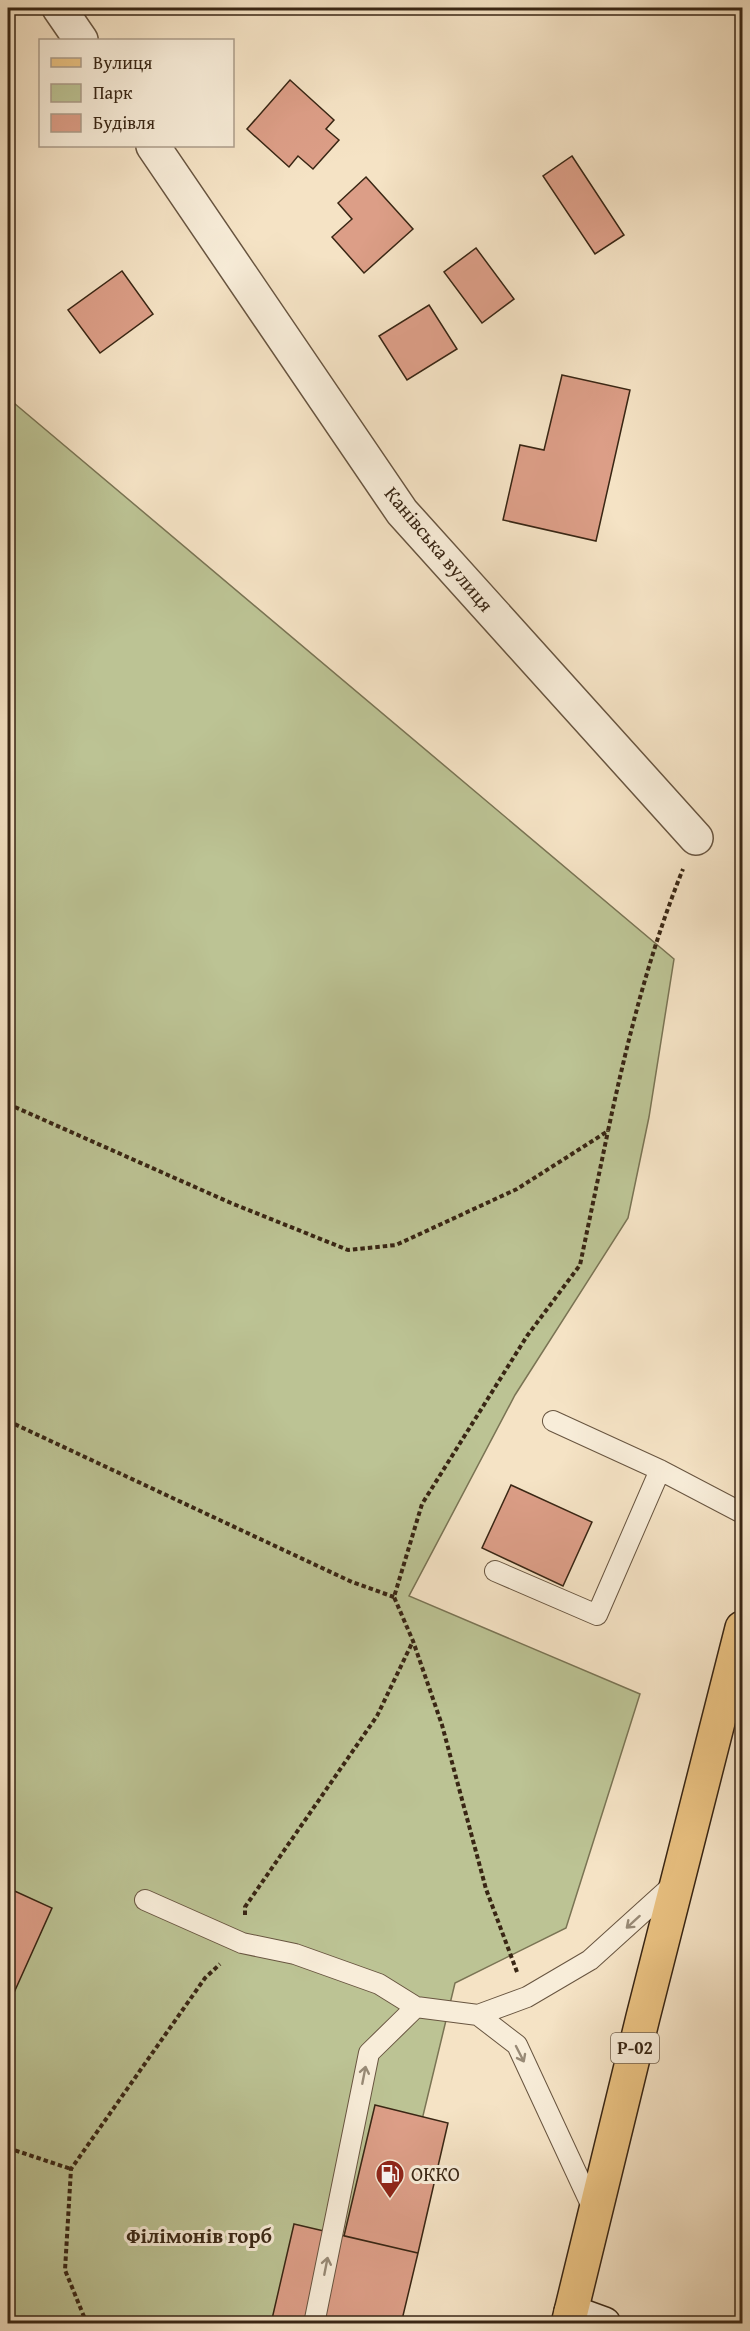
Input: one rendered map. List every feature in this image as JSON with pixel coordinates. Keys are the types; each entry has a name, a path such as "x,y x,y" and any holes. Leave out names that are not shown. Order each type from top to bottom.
{"main road":[{"name":"Р-02","path":"569,2318 676,1883 742,1628"}],"street":[{"path":"59,8 80,39"},
{"name":"Канівська вулиця","path":"154,147 402,512 696,838"},
{"path":"569,2318 604,2324"}],"lane":[{"path":"553,1421 660,1470 742,1514"},
{"path":"495,1571 597,1615 660,1470"},
{"path":"145,1900 242,1943 295,1954 379,1984 416,2007 478,2015 527,1998 590,1960 676,1883"},
{"path":"314,2324 369,2053 416,2007"},
{"path":"478,2015 517,2046 596,2214"}],"path":[{"path":"527,1998 486,1890 442,1725 413,1641 393,1597 422,1504 527,1336 580,1265 625,1050 666,913 696,838"},
{"path":"8,1104 231,1203 348,1250 396,1245 507,1194 608,1131"},
{"path":"8,1421 352,1582 393,1597"},
{"path":"87,2324 65,2270 71,2169 205,1978 242,1943 245,1907 377,1716 413,1641"},
{"path":"8,2148 71,2169"}],"green space":[{"path":"8,398 674,959 649,1117 628,1218 515,1395 409,1596 640,1694 566,1928 455,1983 373,2323 8,2323"}],"building":[{"path":"290,80 334,120 326,129 339,140 313,169 298,156 289,167 247,129"},
{"path":"572,156 624,235 595,254 543,176"},
{"path":"366,177 413,229 364,273 332,237 352,219 338,203"},
{"path":"476,248 514,299 482,323 444,272"},
{"path":"122,271 153,314 100,353 68,310"},
{"path":"429,305 457,349 407,380 379,336"},
{"path":"562,375 630,390 596,541 503,520 520,445 544,450"},
{"path":"511,1485 592,1522 563,1586 482,1548"},
{"path":"8,1888 52,1908 8,2006"},
{"path":"375,2105 448,2123 418,2253 344,2236"},
{"path":"294,2224 418,2253 401,2324 290,2324 272,2319"}],"place":[{"name":"ОККО","path":"390,2200"}],"district":[{"name":"Філімонів горб","path":"199,2236"}]}
